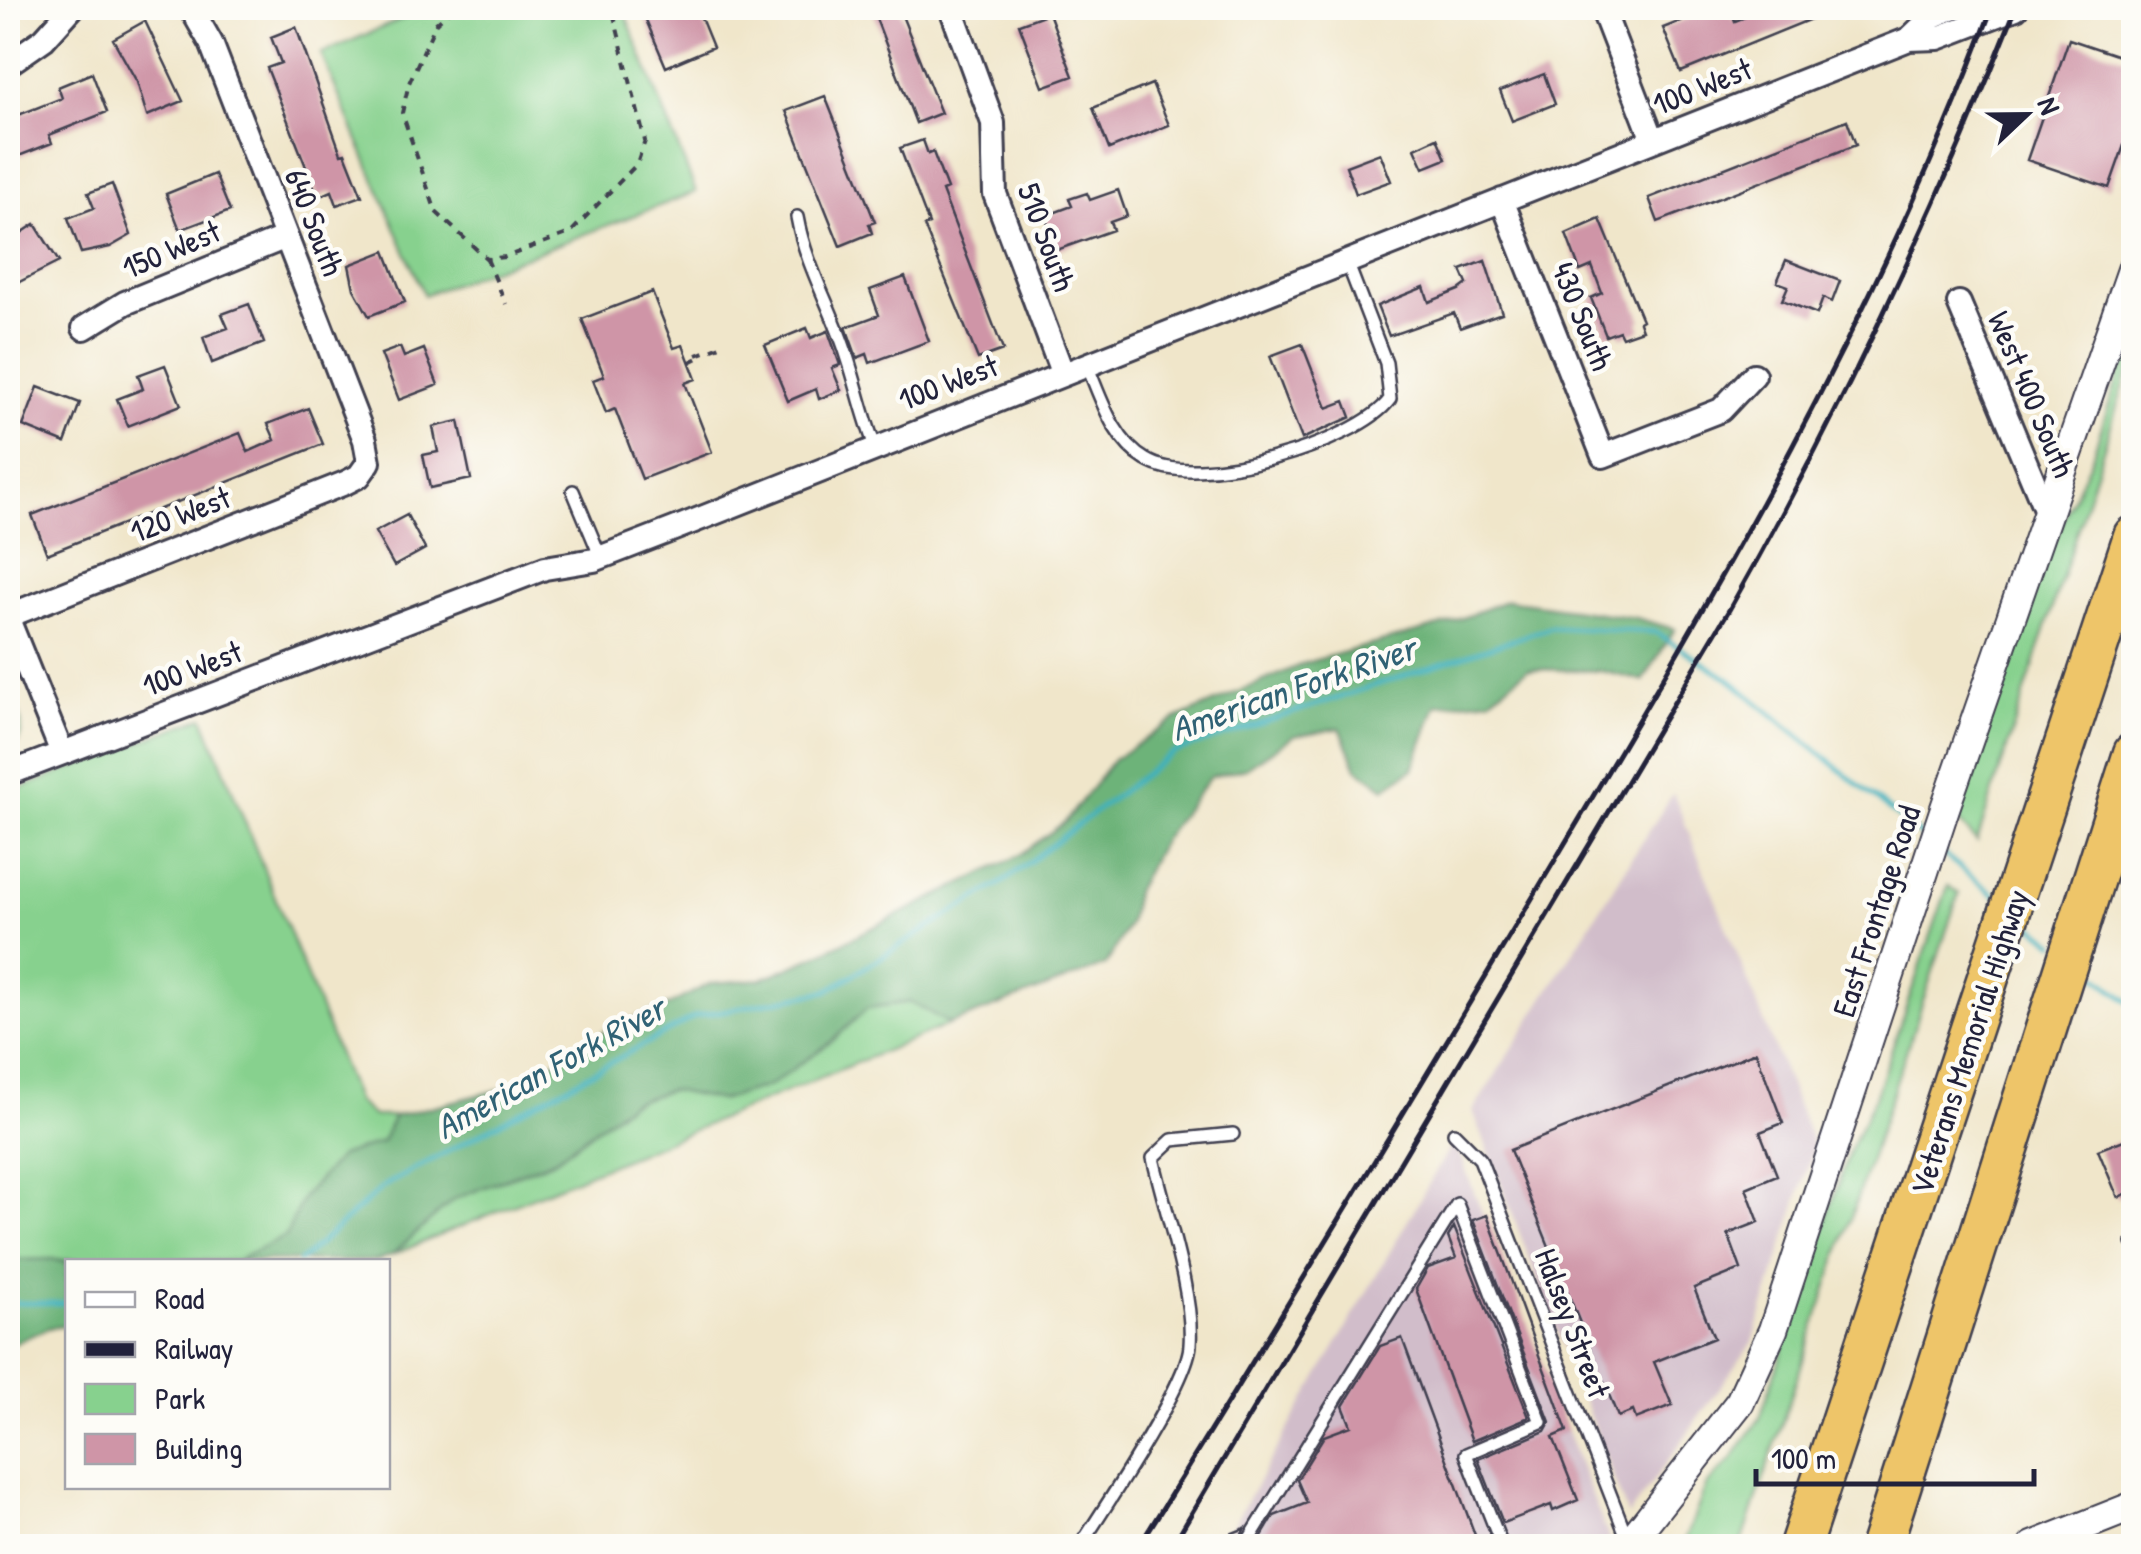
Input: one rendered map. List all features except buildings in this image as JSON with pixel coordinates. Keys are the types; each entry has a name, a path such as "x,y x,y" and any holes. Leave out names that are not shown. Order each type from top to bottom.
{"highway":[{"name":"Veterans Memorial Highway","path":"1800,1546 2134,536"},
{"name":"Veterans Memorial Highway","path":"1881,1546 2134,753"}],"street":[{"path":"8,64 44,39 72,8"},
{"name":"640 South","path":"191,8 210,43 365,440 369,462"},
{"name":"510 South","path":"951,8 988,101 995,194 1062,372"},
{"path":"1602,8 1653,140"},
{"name":"100 West","path":"1918,38 1933,16 1953,8"},
{"name":"100 West","path":"8,774 546,568 601,558 1653,140 1918,38 2016,8"},
{"name":"430 South","path":"1502,200 1603,456 1721,410 1754,376"},
{"name":"150 West","path":"84,328 124,303 286,237"},
{"name":"East Frontage Road","path":"1628,1544 1740,1402 1773,1330 1945,808 2134,264"},
{"name":"West 400 South","path":"1959,302 2046,511"},
{"name":"120 West","path":"8,618 345,484 359,476 369,462"},
{"path":"8,618 62,752"},
{"path":"2033,1546 2134,1506"}],"lane":[{"path":"798,216 804,252 848,358 853,388 875,446"},
{"path":"1086,363 1126,446 1149,463 1174,471 1208,470 1305,448 1363,425 1390,399 1386,364 1347,261"},
{"path":"573,491 601,558"},
{"name":"Halsey Street","path":"1454,1132 1480,1159 1628,1544"},
{"path":"1080,1546 1154,1426 1190,1349 1188,1300 1153,1158 1172,1140 1233,1134"},
{"path":"1245,1546 1457,1204 1541,1422 1466,1454 1502,1546"}],"path":[{"path":"453,8 436,23 409,83 402,113 436,212 487,259 506,304"},
{"path":"487,259 505,257 570,233 637,164 645,141 612,8"},
{"path":"690,362 722,344"}],"shaded area":[{"path":"1673,793 1814,1147 1753,1342 1628,1516 1473,1111"},
{"path":"1454,1140 1609,1539 1606,1546 1221,1546"}],"green space":[{"path":"427,8 623,8 696,192 424,295 321,54"},
{"path":"2133,331 2133,357 1977,841 1954,817 2025,603 2092,457"},
{"path":"1507,600 1636,618 1675,629 1643,681 1601,671 1528,669 1490,699 1436,705 1413,769 1385,788 1357,768 1340,728 1294,736 1246,768 1210,777 1163,839 1135,892 1129,923 1106,965 950,1024 911,1002 867,1008 832,1041 769,1086 720,1100 670,1090 630,1103 555,1159 454,1199 392,1255 382,1259 240,1259 286,1236 303,1197 340,1156 382,1142 394,1116 511,1087 615,1025 659,1010 711,983 762,979 813,957 1020,855 1066,821 1113,760 1176,719 1305,663 1450,623"},
{"path":"8,683 21,729 20,738 8,754"},
{"path":"203,717 357,1102 373,1116 394,1116 382,1142 340,1156 303,1197 286,1236 240,1259 8,1260 8,793"},
{"path":"1948,886 1959,893 1741,1546 1683,1546 1706,1486 1732,1459 1760,1418 1849,1151 1875,1097"},
{"path":"911,1002 950,1024 392,1255 454,1199 555,1160 630,1103 670,1090 720,1100 832,1041 867,1008"},
{"path":"8,1260 65,1262 65,1326 48,1328 8,1346"}],"waterway":[{"name":"American Fork River","path":"302,1259 384,1186 696,1016 827,991 1006,880 1172,753 1551,627 1655,632 1729,679 1926,840"},
{"name":"American Fork River","path":"1942,853 1996,896"},
{"name":"American Fork River","path":"2024,919 2055,943"},
{"name":"American Fork River","path":"2083,965 2134,1006"},
{"name":"American Fork River","path":"8,1303 65,1303"}],"railway":[{"path":"1139,1546 1450,1036 1735,552 1847,340 1899,231 1992,8"},
{"path":"1172,1546 1770,537 1883,314 1952,163 2016,8"}]}
